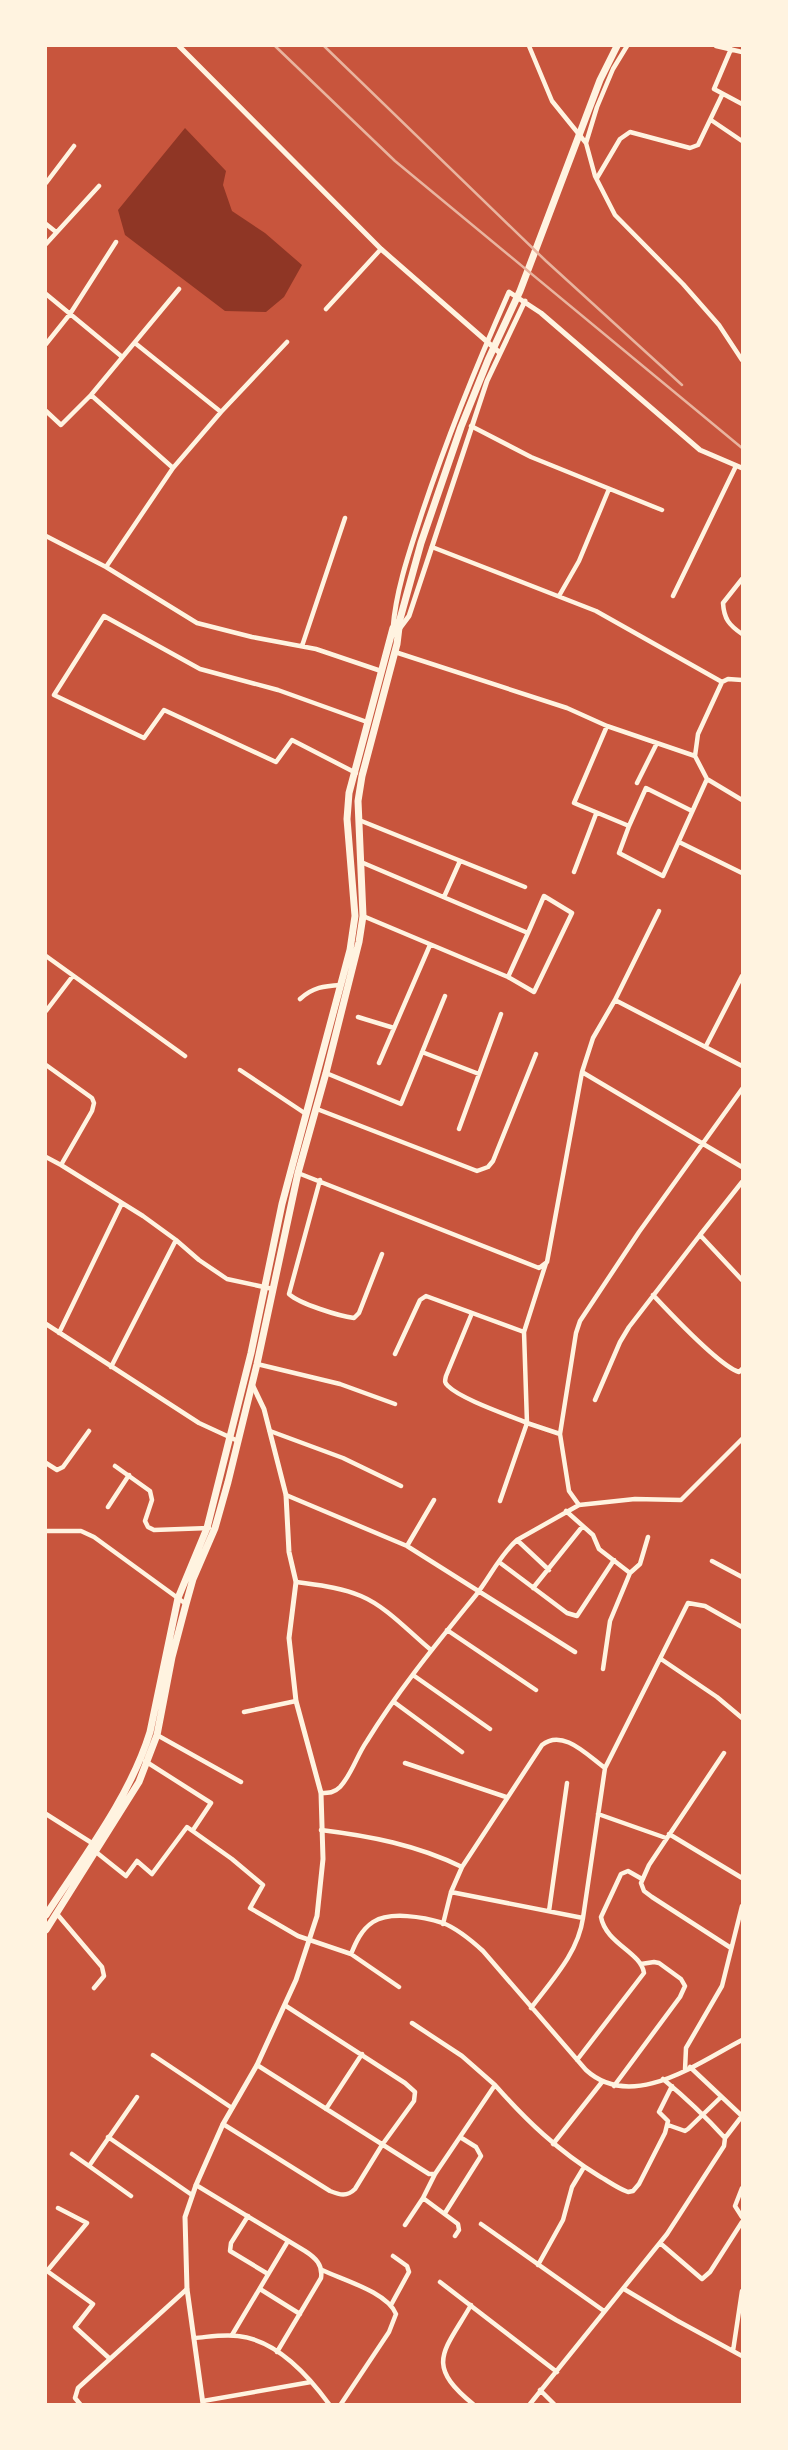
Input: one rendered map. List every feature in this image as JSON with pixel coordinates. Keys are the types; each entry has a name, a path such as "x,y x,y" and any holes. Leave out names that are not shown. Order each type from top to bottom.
{"main road":[{"path":"144,1761 157,1735 193,1578 238,1441 269,1288 326,1073 355,916 347,819 353,771 381,671 461,427 520,291 600,80 617,46"},
{"path":"46,1930 139,1782 178,1598 211,1528 229,1437 257,1364 282,1204 363,916 358,819 362,776 395,652 397,628"},
{"path":"46,1915 96,1848"}],"street":[{"path":"179,46 381,249 500,353"},
{"path":"529,46 552,101 586,143 597,178 615,215 683,284 719,325 743,360"},
{"path":"586,143 608,81 627,46"},
{"path":"716,46 743,52"},
{"path":"731,49 714,89 743,104"},
{"path":"597,178 630,132 694,148 701,142 722,95"},
{"path":"711,120 743,141"},
{"path":"46,183 74,146"},
{"path":"46,244 99,186"},
{"path":"46,224 56,232"},
{"path":"46,344 70,314 116,242"},
{"path":"326,309 381,249"},
{"path":"46,411 61,425 91,395 179,289"},
{"path":"397,628 394,609 432,482 509,292 525,301 700,450 739,467 673,596"},
{"path":"46,294 121,356"},
{"path":"397,628 410,616 486,381 525,301"},
{"path":"135,342 221,412"},
{"path":"106,567 173,468 287,342"},
{"path":"91,395 173,468"},
{"path":"471,426 531,457 662,510"},
{"path":"559,596 579,561 610,489"},
{"path":"302,646 345,518"},
{"path":"46,544 47,537 106,567 197,623 316,649 381,671"},
{"path":"431,547 596,611 722,682"},
{"path":"743,579 723,603 723,616 730,626 743,634"},
{"path":"362,776 292,740 276,762 164,710 144,738 54,695 104,616 200,669 278,690 367,722"},
{"path":"395,652 567,708 607,726 695,756"},
{"path":"742,799 707,779 695,756 698,734 722,682 728,679 743,680"},
{"path":"607,726 574,803 629,826"},
{"path":"637,783 657,743"},
{"path":"692,811 646,788 619,853 663,876 707,779"},
{"path":"574,872 596,814"},
{"path":"358,819 525,887"},
{"path":"678,842 743,873"},
{"path":"444,897 460,861"},
{"path":"360,862 528,933"},
{"path":"363,916 508,977 534,992 572,913 544,896 508,977"},
{"path":"500,1501 527,1423 524,1332 547,1262 582,1072 593,1038 659,911"},
{"path":"379,1063 430,945"},
{"path":"46,956 185,1056"},
{"path":"706,1046 743,976"},
{"path":"46,1011 72,977"},
{"path":"300,999 321,986 344,985"},
{"path":"326,1073 401,1104 446,996"},
{"path":"615,1000 743,1066"},
{"path":"459,1129 501,1014"},
{"path":"358,1017 394,1028"},
{"path":"422,1052 480,1074"},
{"path":"317,1110 477,1171 488,1167 493,1161 536,1054"},
{"path":"46,1065 92,1098 94,1103 61,1165"},
{"path":"240,1070 306,1114"},
{"path":"582,1072 743,1167"},
{"path":"579,1505 569,1492 560,1434 580,1321 639,1233 743,1089"},
{"path":"46,1157 122,1203 227,1279 269,1288"},
{"path":"298,1173 539,1268 547,1262"},
{"path":"320,1180 289,1294 297,1300 354,1318 359,1313 382,1254"},
{"path":"595,1400 620,1342 653,1295 742,1185"},
{"path":"59,1333 122,1203"},
{"path":"700,1235 743,1280"},
{"path":"111,1367 176,1240"},
{"path":"653,1295 695,1338 731,1368 739,1372 743,1369"},
{"path":"395,1354 420,1300 426,1296 524,1332"},
{"path":"472,1313 445,1382 468,1398 560,1434"},
{"path":"46,1324 199,1423 238,1441"},
{"path":"257,1364 340,1384 395,1404"},
{"path":"248,1382 264,1409 286,1496 289,1552 296,1582 289,1638 296,1701 321,1793 321,1886 310,1941 286,2006 257,2065 223,2124 195,2185 184,2231 187,2289 203,2403 312,2382"},
{"path":"46,1463 57,1469 63,1467 89,1431"},
{"path":"269,1431 343,1458 401,1486"},
{"path":"321,1793 331,1793 339,1787 366,1742 431,1650 517,1540 579,1505 635,1499 681,1500 742,1438"},
{"path":"115,1466 150,1491 152,1500 145,1521 148,1527 154,1530 211,1528"},
{"path":"108,1507 129,1475"},
{"path":"286,1496 407,1546 575,1652"},
{"path":"407,1546 434,1500"},
{"path":"566,1511 593,1535 599,1549 630,1573"},
{"path":"533,1588 582,1527"},
{"path":"46,1531 72,1530 94,1537 186,1604"},
{"path":"603,1669 610,1621 630,1573 640,1564 648,1537"},
{"path":"517,1540 549,1570"},
{"path":"499,1562 567,1613 577,1616 614,1560"},
{"path":"712,1560 743,1577"},
{"path":"296,1582 338,1588 364,1597 431,1650"},
{"path":"531,2008 579,1939 605,1768 688,1604 705,1606 743,1627"},
{"path":"447,1629 536,1690"},
{"path":"661,1659 743,1718"},
{"path":"413,1675 490,1728"},
{"path":"244,1712 296,1701"},
{"path":"394,1702 462,1752"},
{"path":"157,1735 241,1782"},
{"path":"443,1923 461,1867 542,1745 549,1739 564,1740 605,1768"},
{"path":"724,1753 668,1836 642,1879 642,1888 652,1898 731,1948"},
{"path":"144,1761 211,1803 193,1830"},
{"path":"405,1763 506,1797"},
{"path":"550,1912 566,1783"},
{"path":"46,1814 96,1848 126,1876 137,1861 152,1874 187,1827 263,1885 250,1908 310,1941 351,1954 399,1987"},
{"path":"598,1814 668,1836 743,1878"},
{"path":"321,1830 393,1842 440,1856 461,1867"},
{"path":"577,2060 641,1978 641,1964 608,1935 601,1917 621,1874 628,1871 642,1879"},
{"path":"451,1892 583,1918"},
{"path":"530,2404 660,2243 720,2152 725,2138 742,2116 688,2068 686,2048 716,1998 726,1972 743,1906"},
{"path":"57,1914 102,1967 104,1976 94,1988"},
{"path":"351,1954 364,1931 385,1916 443,1923 478,1946 577,2060 596,2079 614,2086 636,2087 663,2079 743,2040"},
{"path":"614,2086 680,1997 685,1986 681,1979 659,1963 641,1964"},
{"path":"223,2124 330,2191 351,2194 416,2096 405,2083 286,2006"},
{"path":"412,2023 462,2056 553,2144 621,2189 633,2191 668,2125 668,2121 659,2112 672,2087"},
{"path":"153,2054 232,2108"},
{"path":"326,2109 362,2054"},
{"path":"257,2065 424,2172 435,2174"},
{"path":"663,2079 725,2138"},
{"path":"553,2144 602,2082"},
{"path":"405,2225 435,2174 495,2085"},
{"path":"89,2166 137,2097"},
{"path":"668,2125 685,2131 721,2097"},
{"path":"108,2137 192,2195"},
{"path":"444,2213 481,2156 477,2147 460,2137"},
{"path":"72,2154 131,2196"},
{"path":"538,2265 564,2220 572,2187 584,2167"},
{"path":"195,2185 312,2256 322,2270 379,2296 391,2305 396,2314 395,2320 341,2404"},
{"path":"660,2243 702,2279 710,2272 743,2220 735,2206 743,2188"},
{"path":"423,2197 458,2224 459,2230 455,2236"},
{"path":"58,2208 87,2223 46,2272 93,2304 75,2327 108,2358"},
{"path":"248,2216 231,2243 230,2250 268,2274"},
{"path":"481,2224 604,2311"},
{"path":"232,2335 288,2241"},
{"path":"391,2305 410,2272 407,2266 393,2256"},
{"path":"277,2352 321,2278 322,2270"},
{"path":"440,2282 557,2372"},
{"path":"80,2404 75,2398 78,2388 187,2289"},
{"path":"260,2289 299,2314"},
{"path":"624,2289 743,2356"},
{"path":"733,2351 743,2291"},
{"path":"471,2305 447,2347 443,2368 450,2384 473,2404"},
{"path":"194,2338 232,2335 255,2339 277,2352 312,2382 328,2404"},
{"path":"540,2390 554,2404"}],"shaded area":[{"path":"185,128 226,171 223,185 232,211 265,233 302,265 284,297 266,312 225,311 125,235 118,210"}],"railway":[{"path":"275,46 395,161 742,448"},
{"path":"324,46 546,261 682,385"}]}
